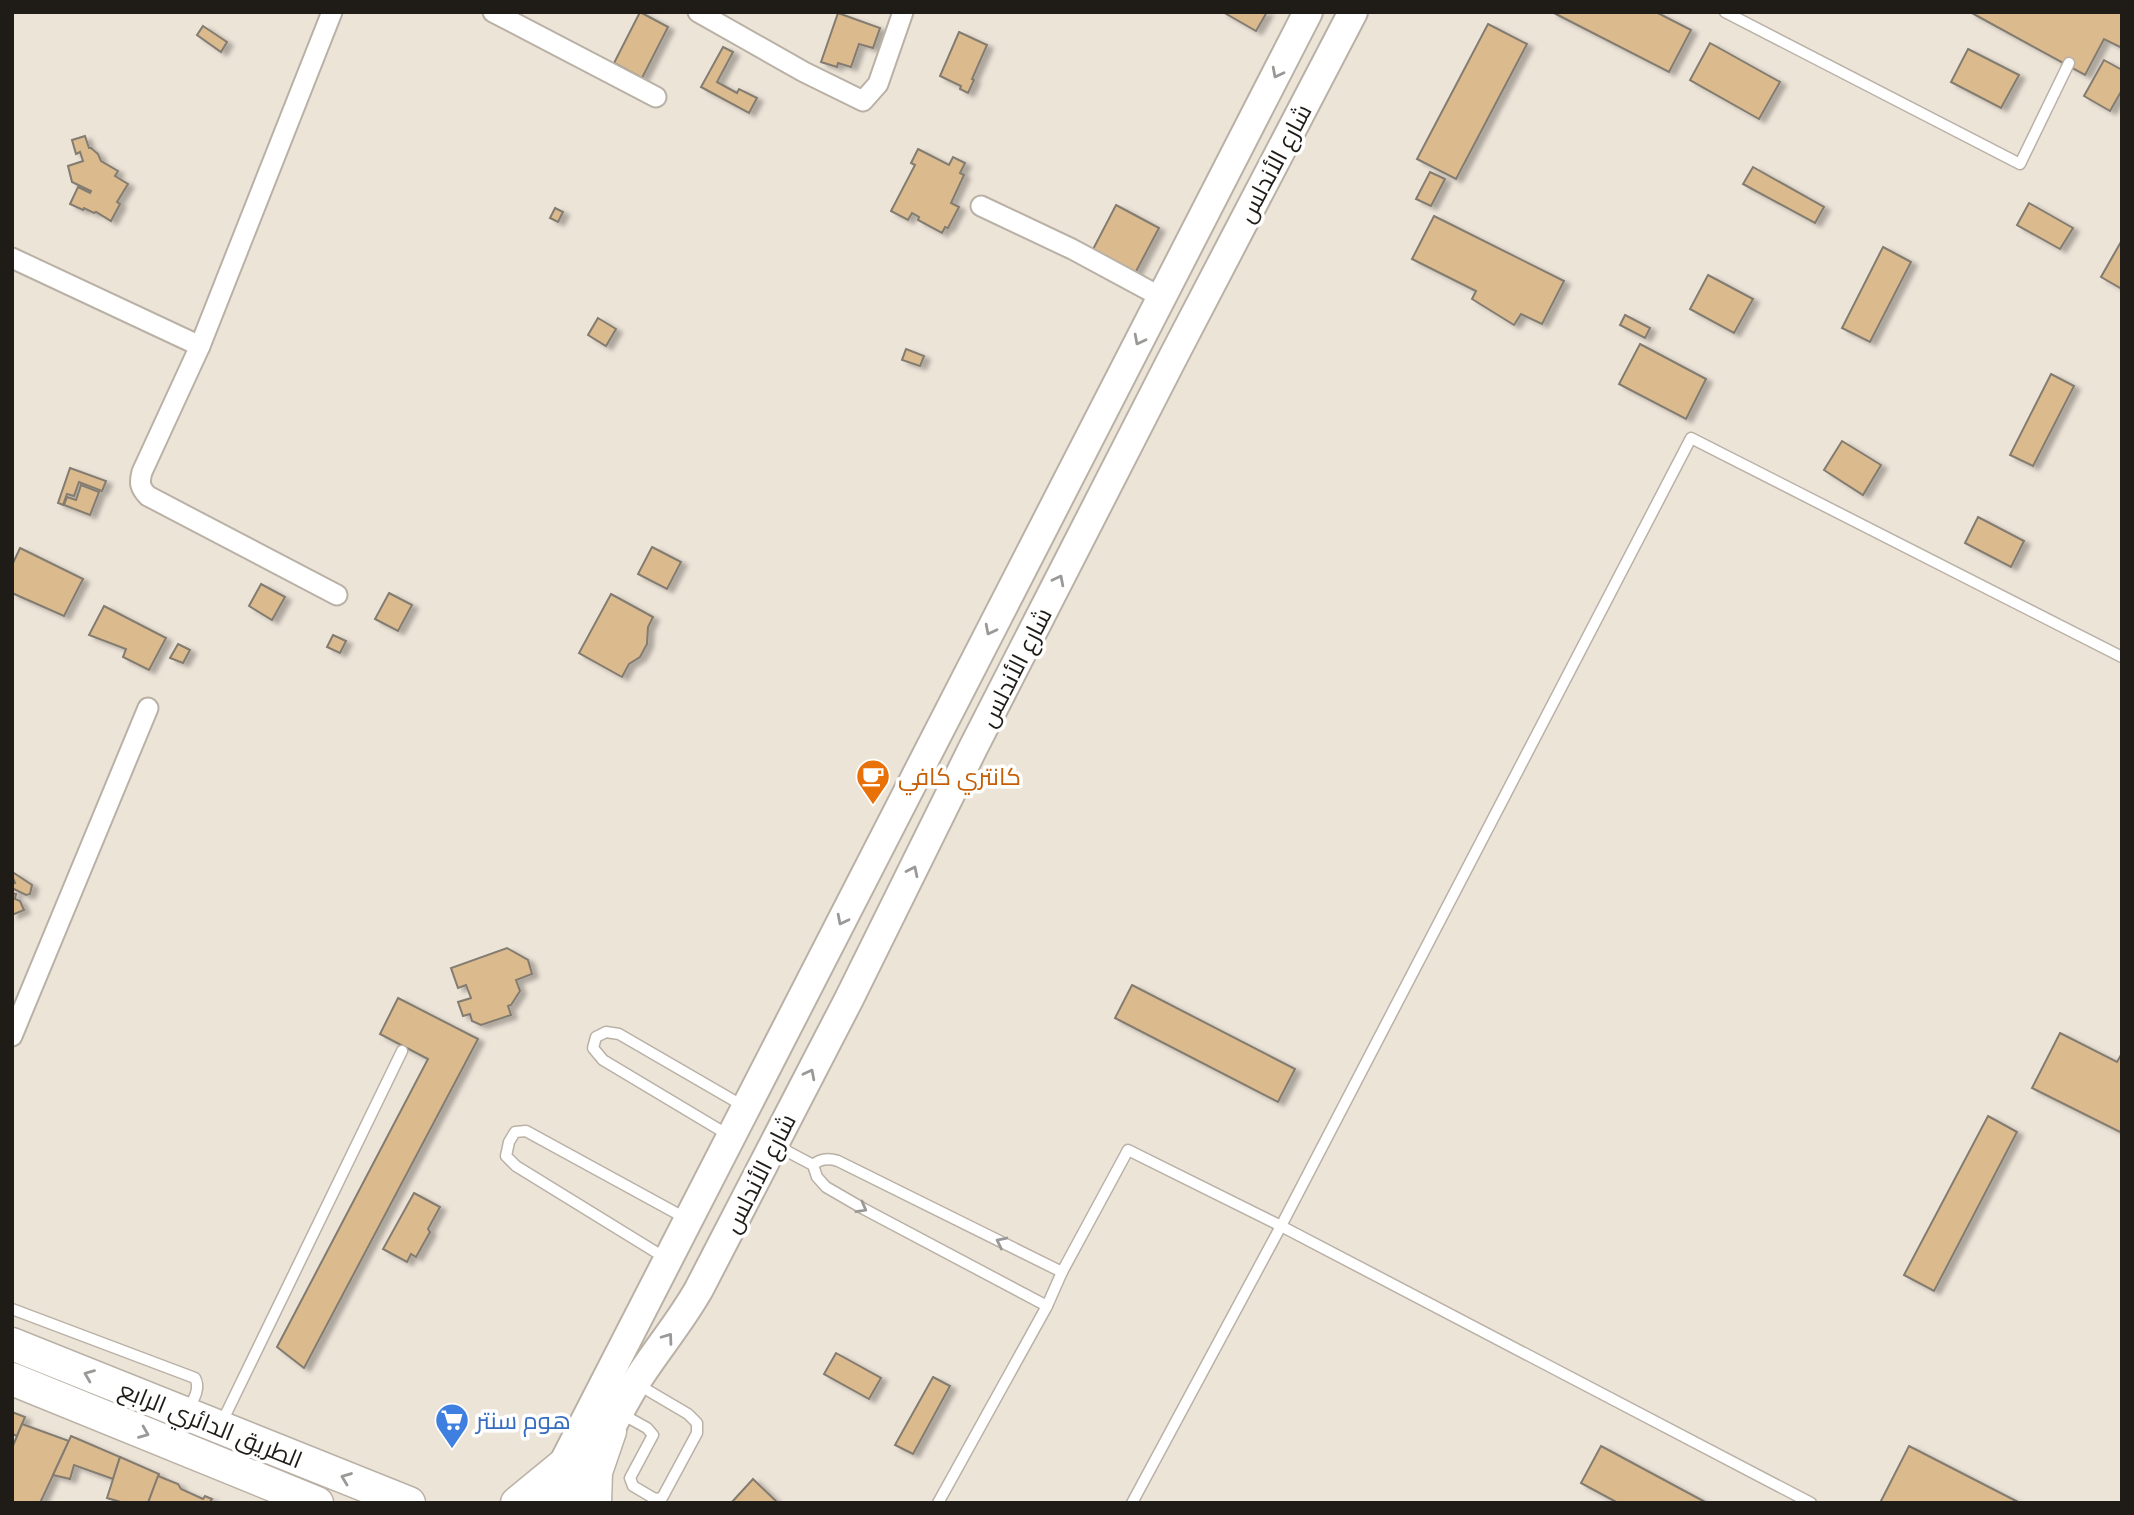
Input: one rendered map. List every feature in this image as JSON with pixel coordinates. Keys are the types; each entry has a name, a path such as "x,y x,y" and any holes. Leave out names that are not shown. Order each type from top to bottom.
{"main road":[{"name":"شارع الأندلس","path":"543,1503 1308,12"},
{"name":"شارع الأندلس","path":"572,1503 636,1383 685,1314 1165,373 1353,12"},
{"path":"738,1123 774,1144"},
{"name":"الطريق الدائري الرابع","path":"12,1344 409,1503"},
{"name":"الطريق الدائري الرابع","path":"12,1380 317,1503"},
{"path":"595,1503 596,1472 614,1422"},
{"path":"517,1503 562,1466"}],"street":[{"path":"332,12 200,346 139,481 148,496 337,596"},
{"path":"493,12 656,97"},
{"path":"698,12 804,72 863,101 878,84 903,12"},
{"path":"981,206 1072,249 1161,298"},
{"path":"12,258 200,346"},
{"path":"12,1036 148,708"}],"lane":[{"path":"1725,12 2020,164 2069,63"},
{"path":"1132,1503 1281,1226 1691,438 2122,657"},
{"path":"606,1032 619,1034 738,1123 603,1060 593,1048 597,1037 606,1032"},
{"path":"219,1427 402,1051"},
{"path":"667,1259 516,1166 506,1156 509,1142 515,1132 526,1131 688,1219"},
{"path":"774,1144 813,1165 817,1178 826,1187 1047,1306"},
{"path":"938,1503 1047,1306 1062,1272 1128,1150 1281,1226 1811,1503"},
{"path":"813,1165 822,1159 838,1161 1062,1272"},
{"path":"12,1309 195,1378 198,1385 187,1414"},
{"path":"614,1422 647,1428 653,1435 630,1478 633,1486 655,1499 662,1498 697,1433 697,1423 688,1414 636,1383"}],"building":[{"path":"640,12 668,27 642,78 614,63"},
{"path":"1223,12 1267,12 1256,31"},
{"path":"1552,12 1656,12 1691,30 1669,72"},
{"path":"1970,12 2122,12 2122,48 2104,39 2085,75"},
{"path":"838,13 880,28 873,48 859,44 851,67 838,63 837,67 821,62"},
{"path":"1488,24 1527,44 1456,179 1417,159"},
{"path":"203,26 227,42 221,52 197,35"},
{"path":"959,32 987,45 968,93 960,89 961,86 940,76"},
{"path":"1710,43 1780,82 1759,119 1690,80"},
{"path":"723,47 733,52 717,82 737,93 739,89 757,98 749,113 701,87"},
{"path":"1968,49 2019,75 2001,108 1951,82"},
{"path":"2104,60 2122,70 2122,90 2110,111 2084,96"},
{"path":"85,136 89,148 98,154 101,161 118,171 115,176 128,184 117,202 120,204 111,221 96,212 70,204 78,187 90,193 91,191 72,182 68,166 83,161 80,152 76,154 72,140"},
{"path":"918,149 949,165 953,157 965,163 960,173 964,175 951,203 959,207 948,228 945,227 942,233 918,220 919,217 912,213 908,220 891,211 915,165 911,163"},
{"path":"1753,167 1824,207 1815,223 1743,184"},
{"path":"1430,172 1445,179 1431,206 1416,199"},
{"path":"2029,203 2073,228 2060,249 2017,225"},
{"path":"1116,205 1159,228 1133,277 1090,255"},
{"path":"555,208 563,212 558,222 550,218"},
{"path":"1434,216 1564,281 1542,324 1521,314 1514,325 1472,299 1476,291 1412,259"},
{"path":"2122,240 2122,289 2101,277"},
{"path":"1883,247 1911,262 1870,342 1842,328"},
{"path":"1708,275 1753,299 1734,333 1690,309"},
{"path":"1625,315 1650,328 1645,338 1620,325"},
{"path":"598,318 616,329 606,346 588,335"},
{"path":"1640,344 1706,379 1686,419 1619,384"},
{"path":"906,349 924,356 920,366 902,360"},
{"path":"2051,374 2074,386 2033,466 2010,455"},
{"path":"1842,441 1881,465 1863,495 1824,470"},
{"path":"70,468 106,481 102,491 79,482 74,496 67,494 63,505 58,503"},
{"path":"81,485 99,492 90,515 64,505 67,497 76,500"},
{"path":"1978,517 2024,541 2011,567 1965,543"},
{"path":"652,547 681,562 667,589 638,574"},
{"path":"20,548 83,579 64,616 12,593 12,565"},
{"path":"261,584 285,597 272,620 249,606"},
{"path":"389,593 412,605 398,631 375,619"},
{"path":"611,594 653,617 648,627 647,644 640,657 629,664 622,677 579,653"},
{"path":"104,606 166,638 149,670 123,657 126,649 89,635"},
{"path":"333,635 346,641 340,653 327,647"},
{"path":"178,644 190,650 183,663 170,658"},
{"path":"14,873 32,885 30,894 26,895 14,889 12,892"},
{"path":"12,893 16,894 15,899 20,901 24,910 12,915"},
{"path":"507,948 528,960 532,974 516,980 520,991 508,1006 511,1015 481,1025 472,1021 470,1014 463,1016 458,1002 471,998 466,985 458,988 451,968"},
{"path":"1132,985 1295,1069 1278,1102 1115,1018"},
{"path":"398,998 478,1039 304,1368 277,1347 428,1059 380,1034"},
{"path":"2060,1033 2117,1062 2122,1053 2122,1133 2032,1088"},
{"path":"1988,1116 2017,1132 1934,1291 1904,1275"},
{"path":"414,1193 440,1207 416,1257 411,1254 407,1262 383,1249"},
{"path":"836,1353 881,1378 869,1399 824,1374"},
{"path":"933,1377 950,1386 913,1454 895,1445"},
{"path":"12,1412 25,1417 17,1436 12,1434"},
{"path":"22,1424 69,1441 40,1503 12,1503 12,1448"},
{"path":"71,1436 120,1457 113,1479 74,1465 70,1479 53,1475"},
{"path":"1601,1446 1707,1503 1618,1503 1581,1483"},
{"path":"1909,1446 2020,1503 1884,1503 1881,1501"},
{"path":"120,1457 159,1474 148,1503 124,1503 107,1498"},
{"path":"158,1476 203,1499 205,1496 212,1499 210,1502 213,1503 148,1503"},
{"path":"753,1479 778,1503 731,1503"}],"place":[{"name":"كانتري كافي","path":"873,806"},
{"name":"هوم سنتر","path":"452,1450"}]}
